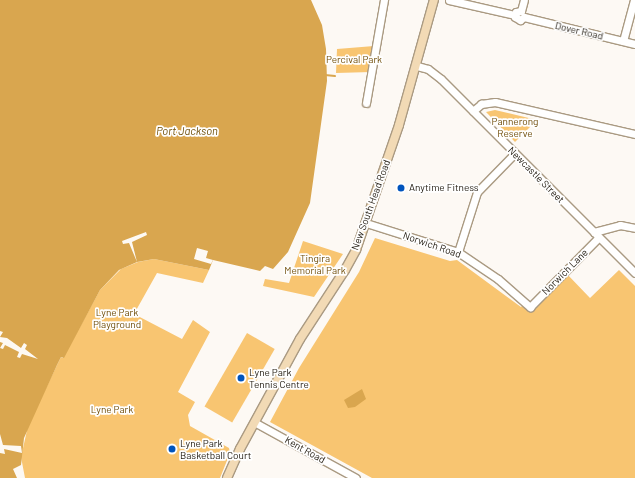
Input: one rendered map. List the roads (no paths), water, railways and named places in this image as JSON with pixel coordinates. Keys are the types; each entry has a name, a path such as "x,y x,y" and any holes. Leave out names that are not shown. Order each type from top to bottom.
{"main road":[{"name":"New South Head Road","path":"227,478 254,422 300,339 345,270 366,223 417,66 434,0"}],"street":[{"path":"366,103 384,0"},
{"name":"Dover Road","path":"449,0 520,14 635,44"},
{"path":"520,14 524,0"},
{"path":"623,41 634,0"},
{"name":"Newcastle Street","path":"417,66 437,75 635,272"},
{"path":"473,112 481,104 495,102 635,134"},
{"path":"458,252 477,192 515,153"},
{"name":"Norwich Road","path":"366,223 458,252 498,279 530,307"},
{"path":"596,234 620,226 635,228"},
{"name":"Norwich Lane","path":"530,307 596,234"},
{"name":"Kent Road","path":"254,422 356,478"}],"water":[{"name":"Port Jackson","path":"0,0 311,0 322,25 326,49 327,81 310,203 288,252 273,269 265,266 260,271 213,260 209,270 154,259 137,262 119,270 100,290 64,358 61,357 57,365 24,438 21,465 13,469 17,478 0,478"},
{"path":"362,389 366,399 355,407 348,408 344,400"}],"waterway":[{"path":"325,75 335,76"}],"place":[{"name":"Anytime Fitness","path":"401,188"},
{"name":"Lyne Park Tennis Centre","path":"241,378"},
{"name":"Lyne Park Basketball Court","path":"172,449"}],"park label":[{"name":"Percival Park","path":"354,60"},
{"name":"Pannerong Reserve","path":"515,126"},
{"name":"Tingira Memorial Park","path":"315,264"},
{"name":"Lyne Park Playground","path":"117,318"},
{"name":"Lyne Park","path":"112,410"}]}
